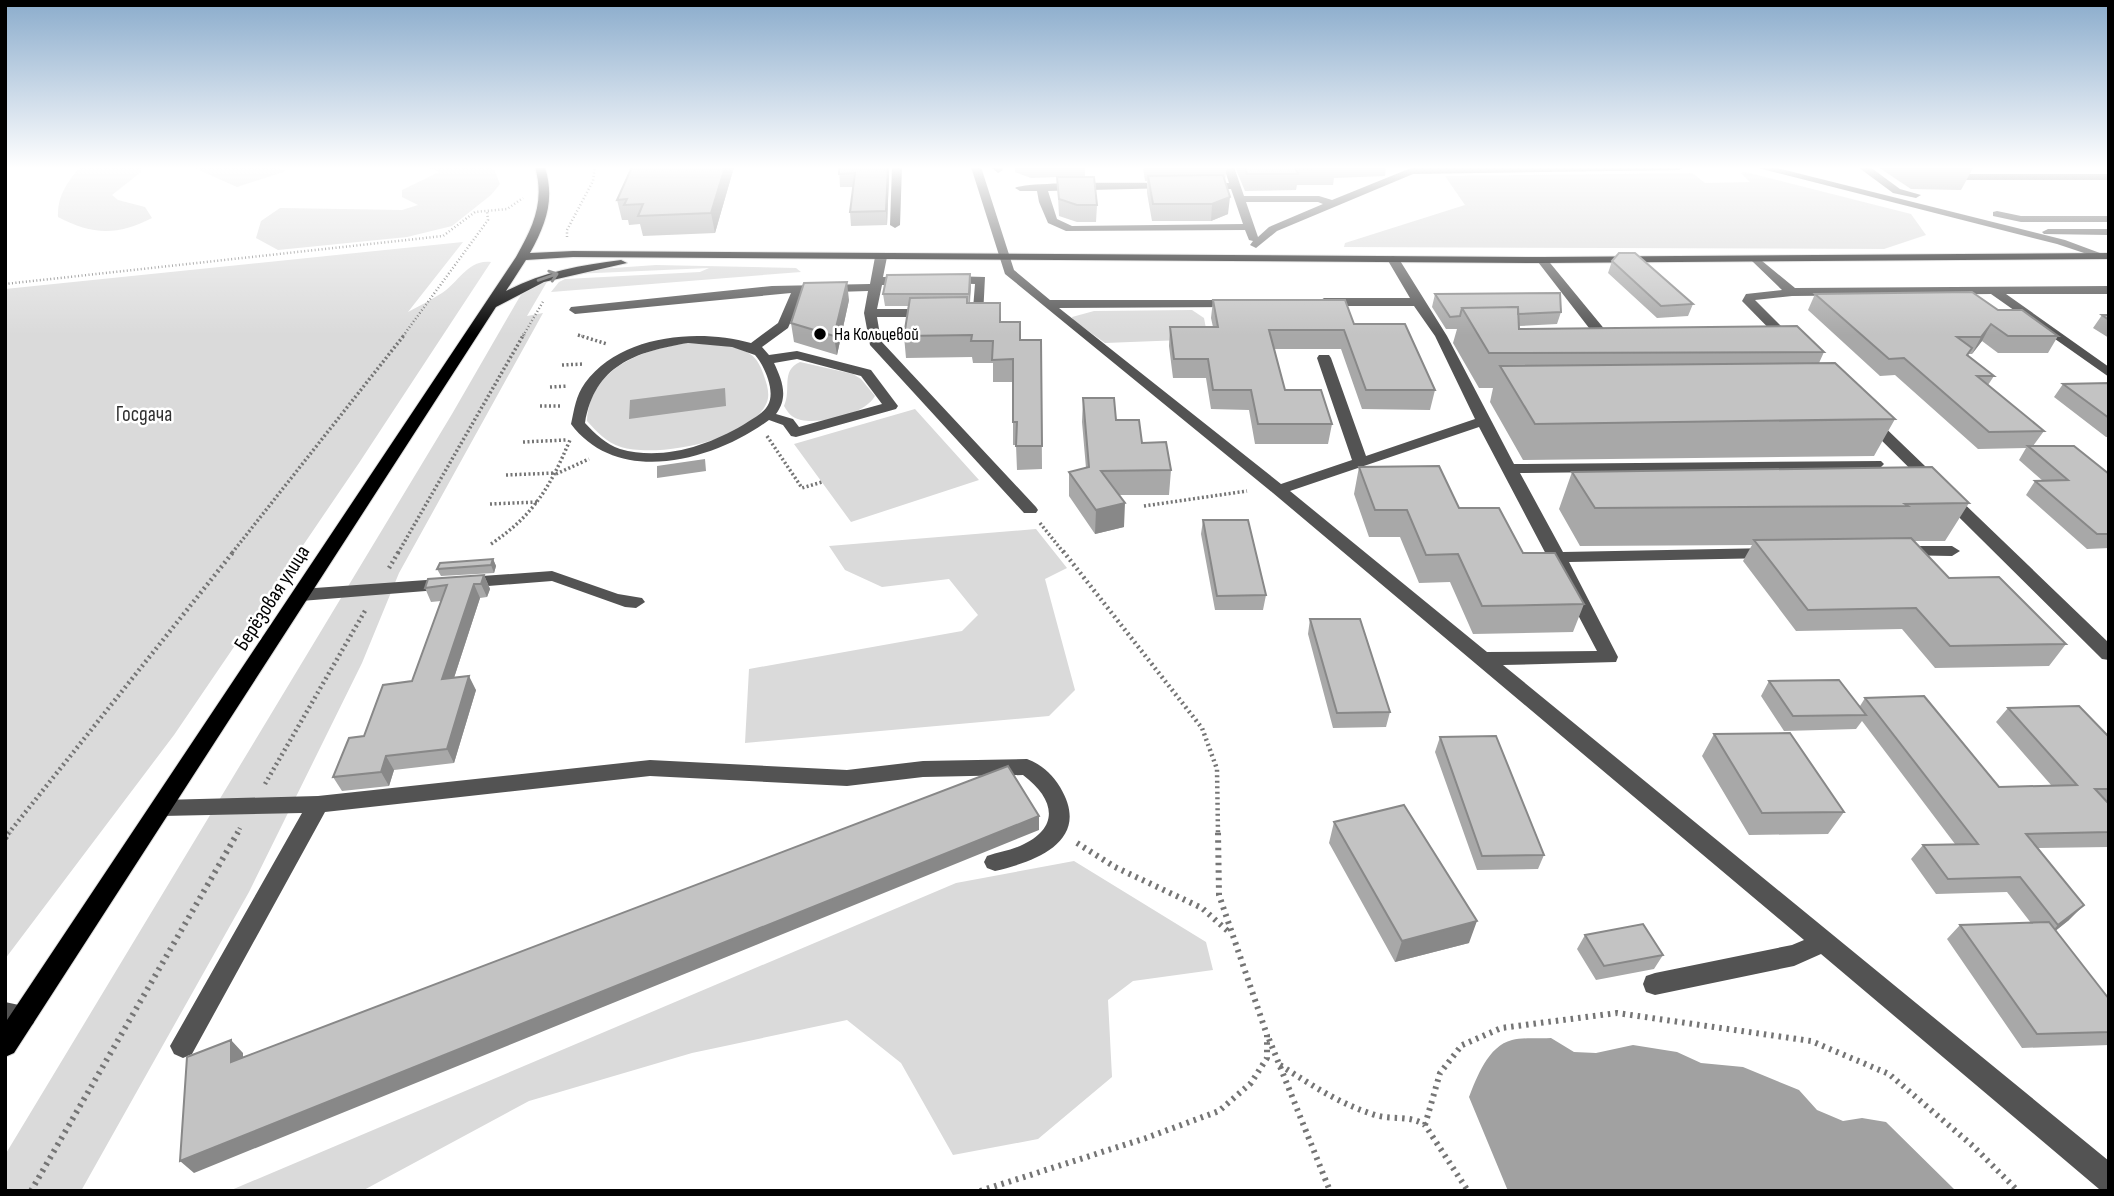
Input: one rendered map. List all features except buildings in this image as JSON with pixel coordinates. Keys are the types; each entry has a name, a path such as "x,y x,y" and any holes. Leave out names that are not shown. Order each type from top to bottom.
{"main road":[{"name":"Берёзовая улица","path":"5,1045 14,1015 162,808 488,310 541,223"},
{"path":"522,257 573,254 1542,260 2106,256"},
{"path":"522,257 569,261 826,257"},
{"path":"488,310 519,289 540,279 586,268 644,260"}],"street":[{"path":"995,223 1009,271 1047,304 1279,490 2109,1178"},
{"path":"1056,223 1070,229 1250,227"},
{"path":"1249,223 1260,258"},
{"path":"1256,245 1273,229 1288,223"},
{"path":"1983,223 2106,256"},
{"path":"2024,233 2109,232"},
{"path":"881,257 870,313 875,342 1030,510"},
{"path":"1756,259 1793,292"},
{"path":"1393,260 1418,302 1447,336 1479,394 1483,421 1558,556 1609,657 1484,659"},
{"path":"1542,260 1601,333"},
{"path":"870,313 979,313 981,280 942,281"},
{"path":"575,310 915,281"},
{"path":"751,349 768,339 783,325 799,289"},
{"path":"1805,358 1748,301 1750,297 1763,293 1793,292 2109,290"},
{"path":"1995,292 2109,373"},
{"path":"1308,302 1418,302"},
{"path":"1047,304 1253,303"},
{"path":"688,339 735,344 751,349 758,351 765,360 777,387 776,403 762,418 728,441 692,451 650,457 615,452 594,442 578,424 579,405 601,371 639,350 688,339"},
{"path":"762,418 788,422 796,433 891,406 866,373 797,355 765,360"},
{"path":"1324,359 1361,463"},
{"path":"1854,406 2109,654"},
{"path":"1279,490 1483,421"},
{"path":"1509,469 1876,464"},
{"path":"1884,552 1952,551"},
{"path":"1558,556 1789,553"},
{"path":"301,595 552,576 574,580 619,602 636,602"},
{"path":"162,808 317,804 650,768 847,778 923,769 1027,767 1048,785 1060,812 1060,826 1049,841 1018,858 995,862"},
{"path":"183,1046 317,804"},
{"path":"1655,984 1794,955 1824,942"}],"path":[{"path":"5,284 443,236 457,231 464,223"},
{"path":"5,838 377,372 486,223"},
{"path":"571,223 566,235 571,241"},
{"path":"31,1191 549,291"},
{"path":"578,335 614,346"},
{"path":"762,418 802,488 822,482"},
{"path":"491,544 517,528 531,515 556,473 578,424"},
{"path":"523,442 570,440"},
{"path":"506,475 556,473"},
{"path":"1144,506 1249,491 1279,490"},
{"path":"491,504 539,502"},
{"path":"1030,510 1202,728 1217,769 1219,895 1267,1035 1330,1191"},
{"path":"1060,826 1078,844 1115,867 1202,908 1232,934"},
{"path":"1425,1125 1440,1073 1462,1045 1501,1028 1617,1013 1811,1041 1889,1074 1973,1146 2018,1191"},
{"path":"980,1191 1146,1138 1219,1111 1251,1083 1267,1058 1267,1035"},
{"path":"1280,1065 1344,1105 1380,1117 1414,1118 1425,1125 1468,1191"}],"green space":[{"path":"70,223 142,223 105,231"},
{"path":"260,223 456,223 407,237 278,250 256,238"},
{"path":"1409,223 1917,223 1926,235 1884,249 1344,247 1345,243"},
{"name":"Госдача","path":"463,242 408,312 442,293 476,264 491,262 359,463 174,735 5,959 5,289"},
{"path":"656,265 796,268 801,272 551,292 565,279 700,272 709,268 573,274 599,269"},
{"path":"548,280 527,316 543,313 399,573 362,663 249,892 81,1191 5,1191 5,1155 452,414 519,298 524,291"},
{"path":"1192,310 1204,318 1208,339 1105,343 1072,317 1094,311"},
{"path":"687,343 736,348 755,358 762,370 768,392 767,402 758,416 743,427 702,443 656,450 637,450 616,445 587,421 590,403 597,387 608,375 636,357"},
{"path":"800,362 853,374 861,379 875,396 862,408 841,417 819,421 795,418 784,406 788,375"},
{"path":"915,409 979,480 851,522 794,444"},
{"path":"1036,529 1067,568 1045,579 1075,690 1049,716 745,743 749,669 962,631 978,615 949,579 882,587 845,570 829,546"},
{"path":"1074,861 1206,942 1213,970 1133,981 1108,1000 1112,1077 1038,1139 953,1155 901,1063 847,1020 692,1053 529,1101 362,1191 229,1191 956,883"}],"shaded area":[{"path":"725,388 726,406 629,419 630,400"},
{"path":"705,459 706,471 657,478 657,466"},
{"path":"1551,1038 1574,1052 1596,1053 1633,1045 1677,1052 1701,1063 1743,1067 1799,1090 1817,1110 1843,1121 1862,1118 1886,1122 1956,1191 1508,1191 1469,1097 1484,1063 1504,1043 1521,1039"}],"place":[{"name":"На Кольцевой","path":"820,334"}]}
